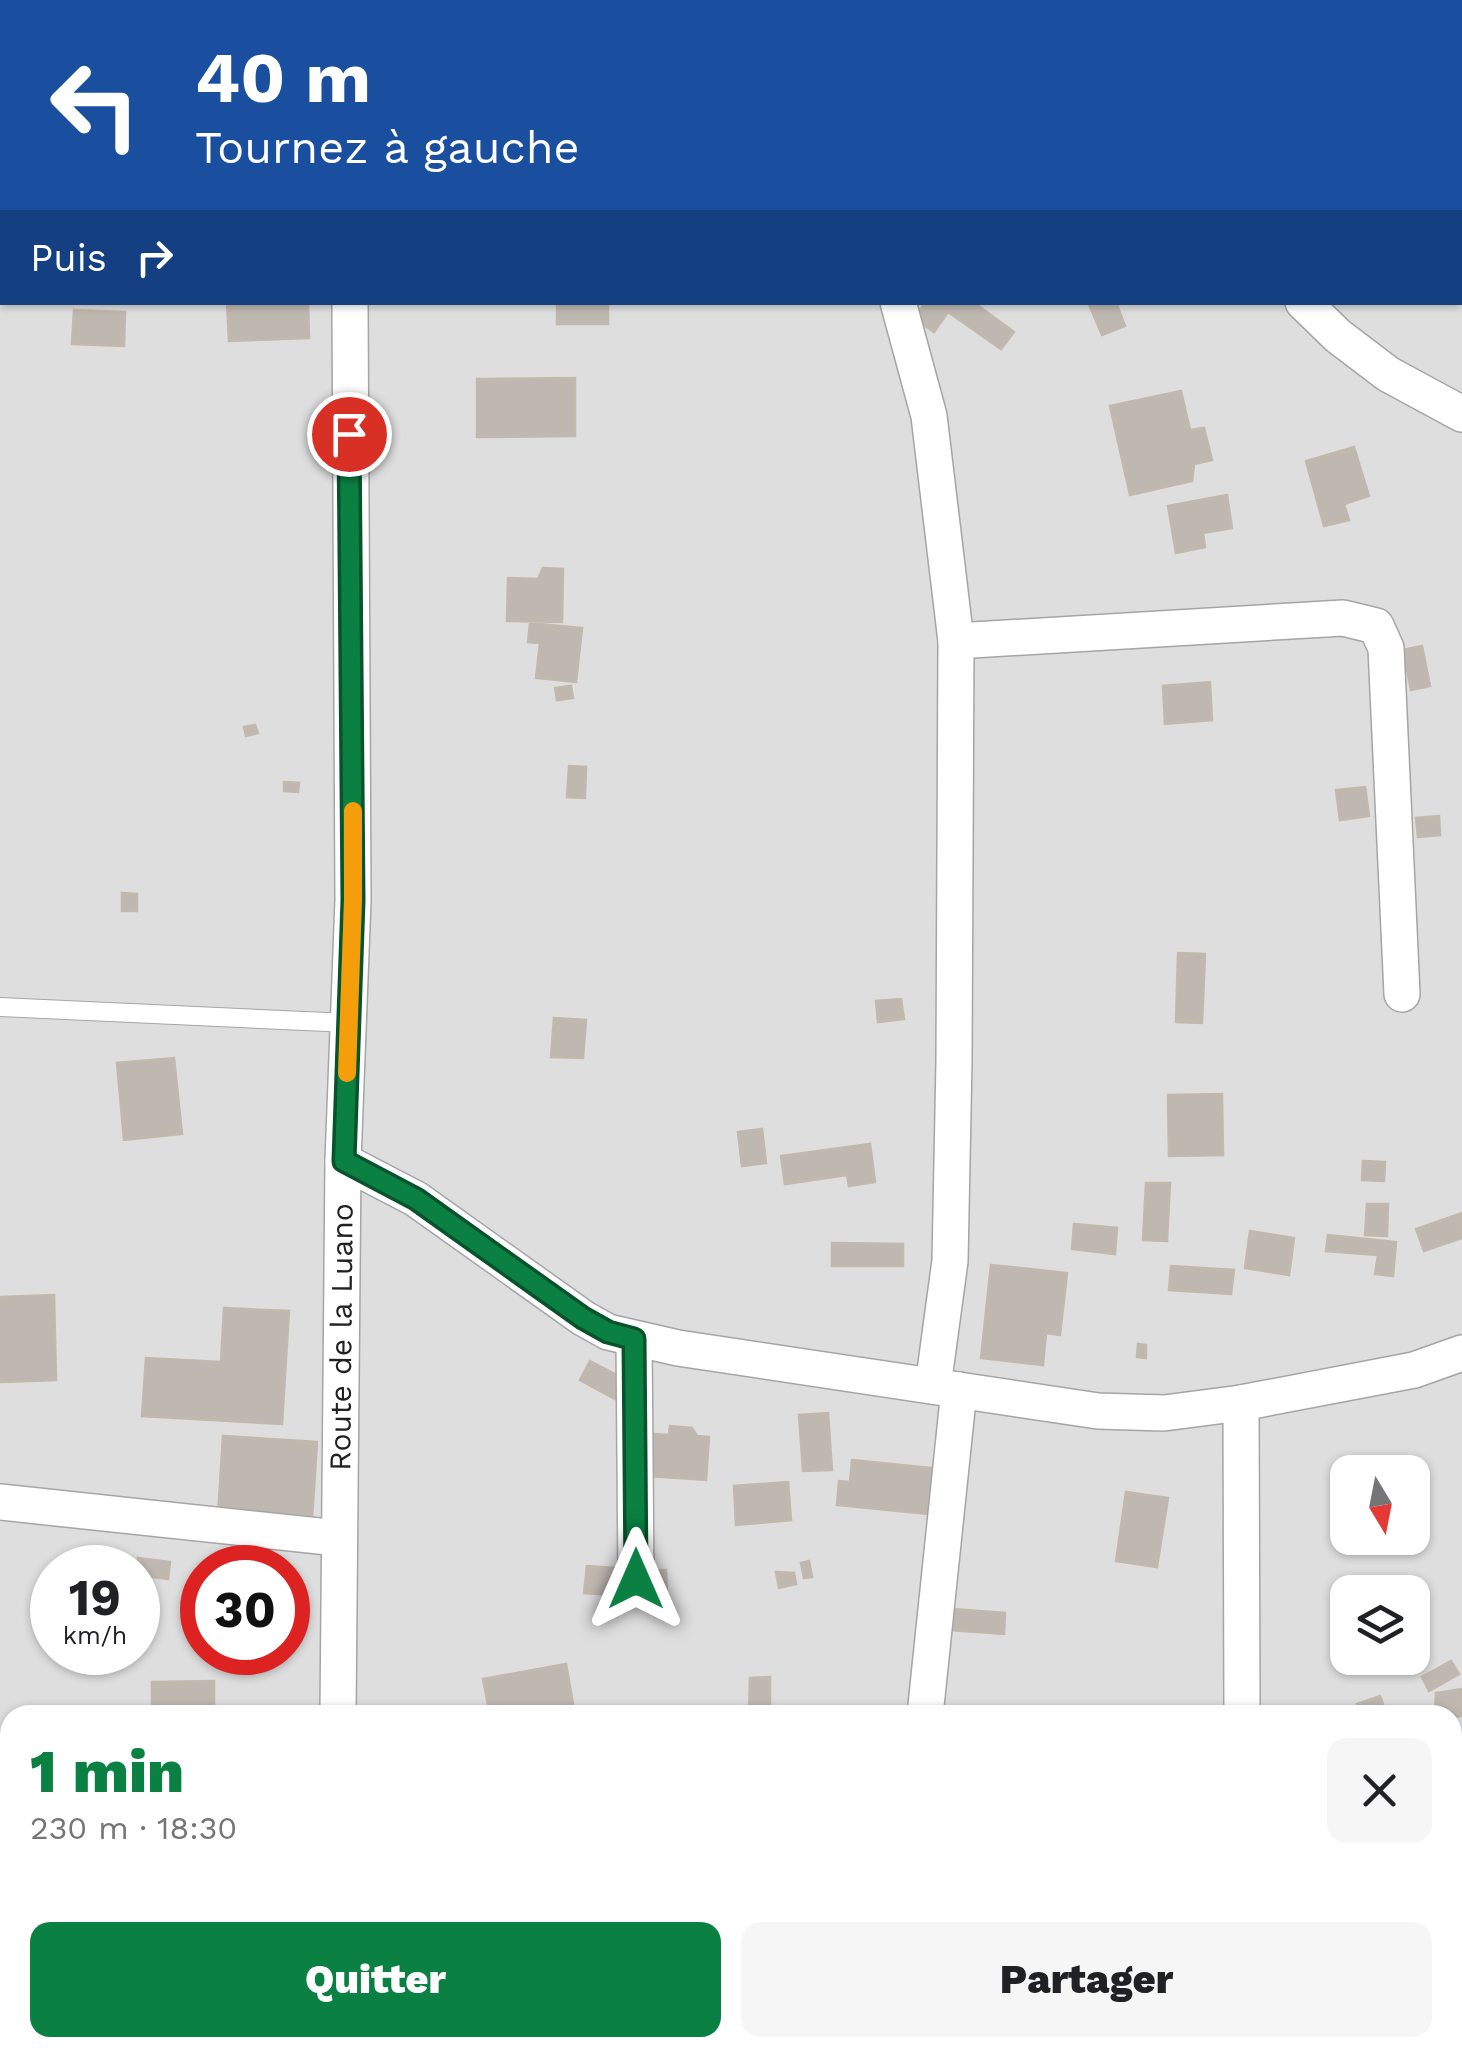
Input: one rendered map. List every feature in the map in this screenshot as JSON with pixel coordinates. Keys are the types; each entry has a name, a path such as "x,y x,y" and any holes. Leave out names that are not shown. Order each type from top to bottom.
{"street":[{"name":"Route de la Luano","path":"338,1705 344,1161 353,900 350,305"},
{"path":"899,305 930,416 956,641 950,1261 926,1705"},
{"path":"1306,305 1338,336 1388,374 1462,414"},
{"path":"956,641 1343,618 1376,626 1386,648 1402,994"},
{"path":"344,1161 416,1199 608,1332 678,1348 1098,1412 1164,1413 1241,1404 1414,1370 1462,1353"},
{"path":"634,1339 636,1579"},
{"path":"1241,1404 1242,1705"},
{"path":"0,1502 338,1538"}],"lane":[{"path":"0,1008 349,1023"}],"shaded area":[{"path":"0,305 1462,305 1462,1705 0,1705"}],"building":[{"path":"227,305 308,305 309,338 229,341"},
{"path":"557,305 608,305 608,324 557,324"},
{"path":"924,305 977,305 1014,332 1001,349 948,312 934,332 914,318"},
{"path":"1089,305 1117,305 1125,326 1102,335"},
{"path":"74,310 125,312 124,346 72,344"},
{"path":"575,378 575,436 477,437 477,379"},
{"path":"1181,391 1190,430 1204,428 1212,460 1194,464 1192,481 1130,495 1110,406"},
{"path":"1354,447 1369,496 1344,504 1349,520 1324,526 1306,461"},
{"path":"1227,495 1232,528 1203,533 1205,547 1176,553 1168,506"},
{"path":"543,568 563,569 562,622 507,621 508,578 538,579"},
{"path":"530,623 582,628 576,682 536,678 540,643 528,642"},
{"path":"1422,646 1430,686 1411,690 1403,650"},
{"path":"1210,682 1212,720 1165,724 1163,686"},
{"path":"571,686 573,698 557,700 555,688"},
{"path":"255,725 258,733 246,736 244,727"},
{"path":"569,766 586,767 585,798 567,797"},
{"path":"284,782 299,783 298,792 284,791"},
{"path":"1365,787 1369,816 1340,820 1336,790"},
{"path":"1439,816 1440,835 1418,837 1416,818"},
{"path":"122,893 137,894 137,911 122,911"},
{"path":"1178,953 1205,954 1202,1023 1176,1022"},
{"path":"901,999 904,1019 878,1022 876,1001"},
{"path":"554,1018 586,1020 583,1058 551,1057"},
{"path":"174,1058 182,1134 124,1140 117,1063"},
{"path":"1222,1094 1223,1155 1169,1156 1168,1095"},
{"path":"762,1129 766,1163 742,1166 738,1132"},
{"path":"870,1144 875,1182 849,1186 847,1175 785,1184 781,1156"},
{"path":"1363,1161 1385,1162 1384,1181 1362,1180"},
{"path":"1146,1183 1170,1183 1167,1241 1143,1240"},
{"path":"1367,1204 1388,1204 1387,1236 1365,1235"},
{"path":"1462,1213 1462,1238 1424,1251 1416,1229"},
{"path":"1074,1224 1117,1228 1115,1254 1072,1249"},
{"path":"1250,1231 1294,1238 1289,1275 1245,1268"},
{"path":"1328,1235 1396,1242 1393,1276 1375,1274 1378,1255 1326,1251"},
{"path":"832,1243 903,1244 903,1266 832,1266"},
{"path":"991,1265 1067,1273 1060,1335 1046,1333 1043,1365 981,1358"},
{"path":"1171,1266 1234,1270 1231,1294 1169,1290"},
{"path":"54,1295 56,1380 0,1382 0,1297"},
{"path":"224,1308 289,1311 282,1424 142,1416 146,1358 221,1362"},
{"path":"1138,1344 1146,1345 1146,1358 1137,1357"},
{"path":"590,1361 626,1380 615,1399 580,1380"},
{"path":"828,1413 832,1470 803,1471 799,1415"},
{"path":"670,1426 692,1428 697,1436 709,1437 706,1480 650,1476 653,1434 669,1435"},
{"path":"223,1436 317,1442 312,1520 218,1515"},
{"path":"852,1460 932,1468 927,1514 837,1505 839,1481 850,1482"},
{"path":"788,1482 791,1520 736,1525 734,1486"},
{"path":"1126,1492 1168,1498 1157,1567 1116,1561"},
{"path":"160,1561 170,1562 168,1579 160,1578"},
{"path":"809,1561 812,1577 804,1578 801,1563"},
{"path":"587,1566 614,1568 611,1595 584,1593"},
{"path":"666,1570 667,1593 647,1594 646,1571"},
{"path":"776,1572 794,1573 796,1584 779,1588"},
{"path":"952,1609 1005,1613 1004,1634 950,1630"},
{"path":"1451,1661 1459,1674 1429,1691 1422,1677"},
{"path":"566,1664 573,1705 488,1705 483,1679"},
{"path":"770,1677 770,1705 749,1705 750,1678"},
{"path":"214,1681 214,1705 152,1705 152,1682"},
{"path":"1462,1689 1462,1705 1435,1705 1436,1693"},
{"path":"1380,1696 1383,1705 1357,1705"}],"slow traffic":[{"path":"347,1073 353,811"}],"route":[{"path":"349,434 353,900 344,1161 416,1199 583,1318 608,1332 634,1339 636,1579"}]}
